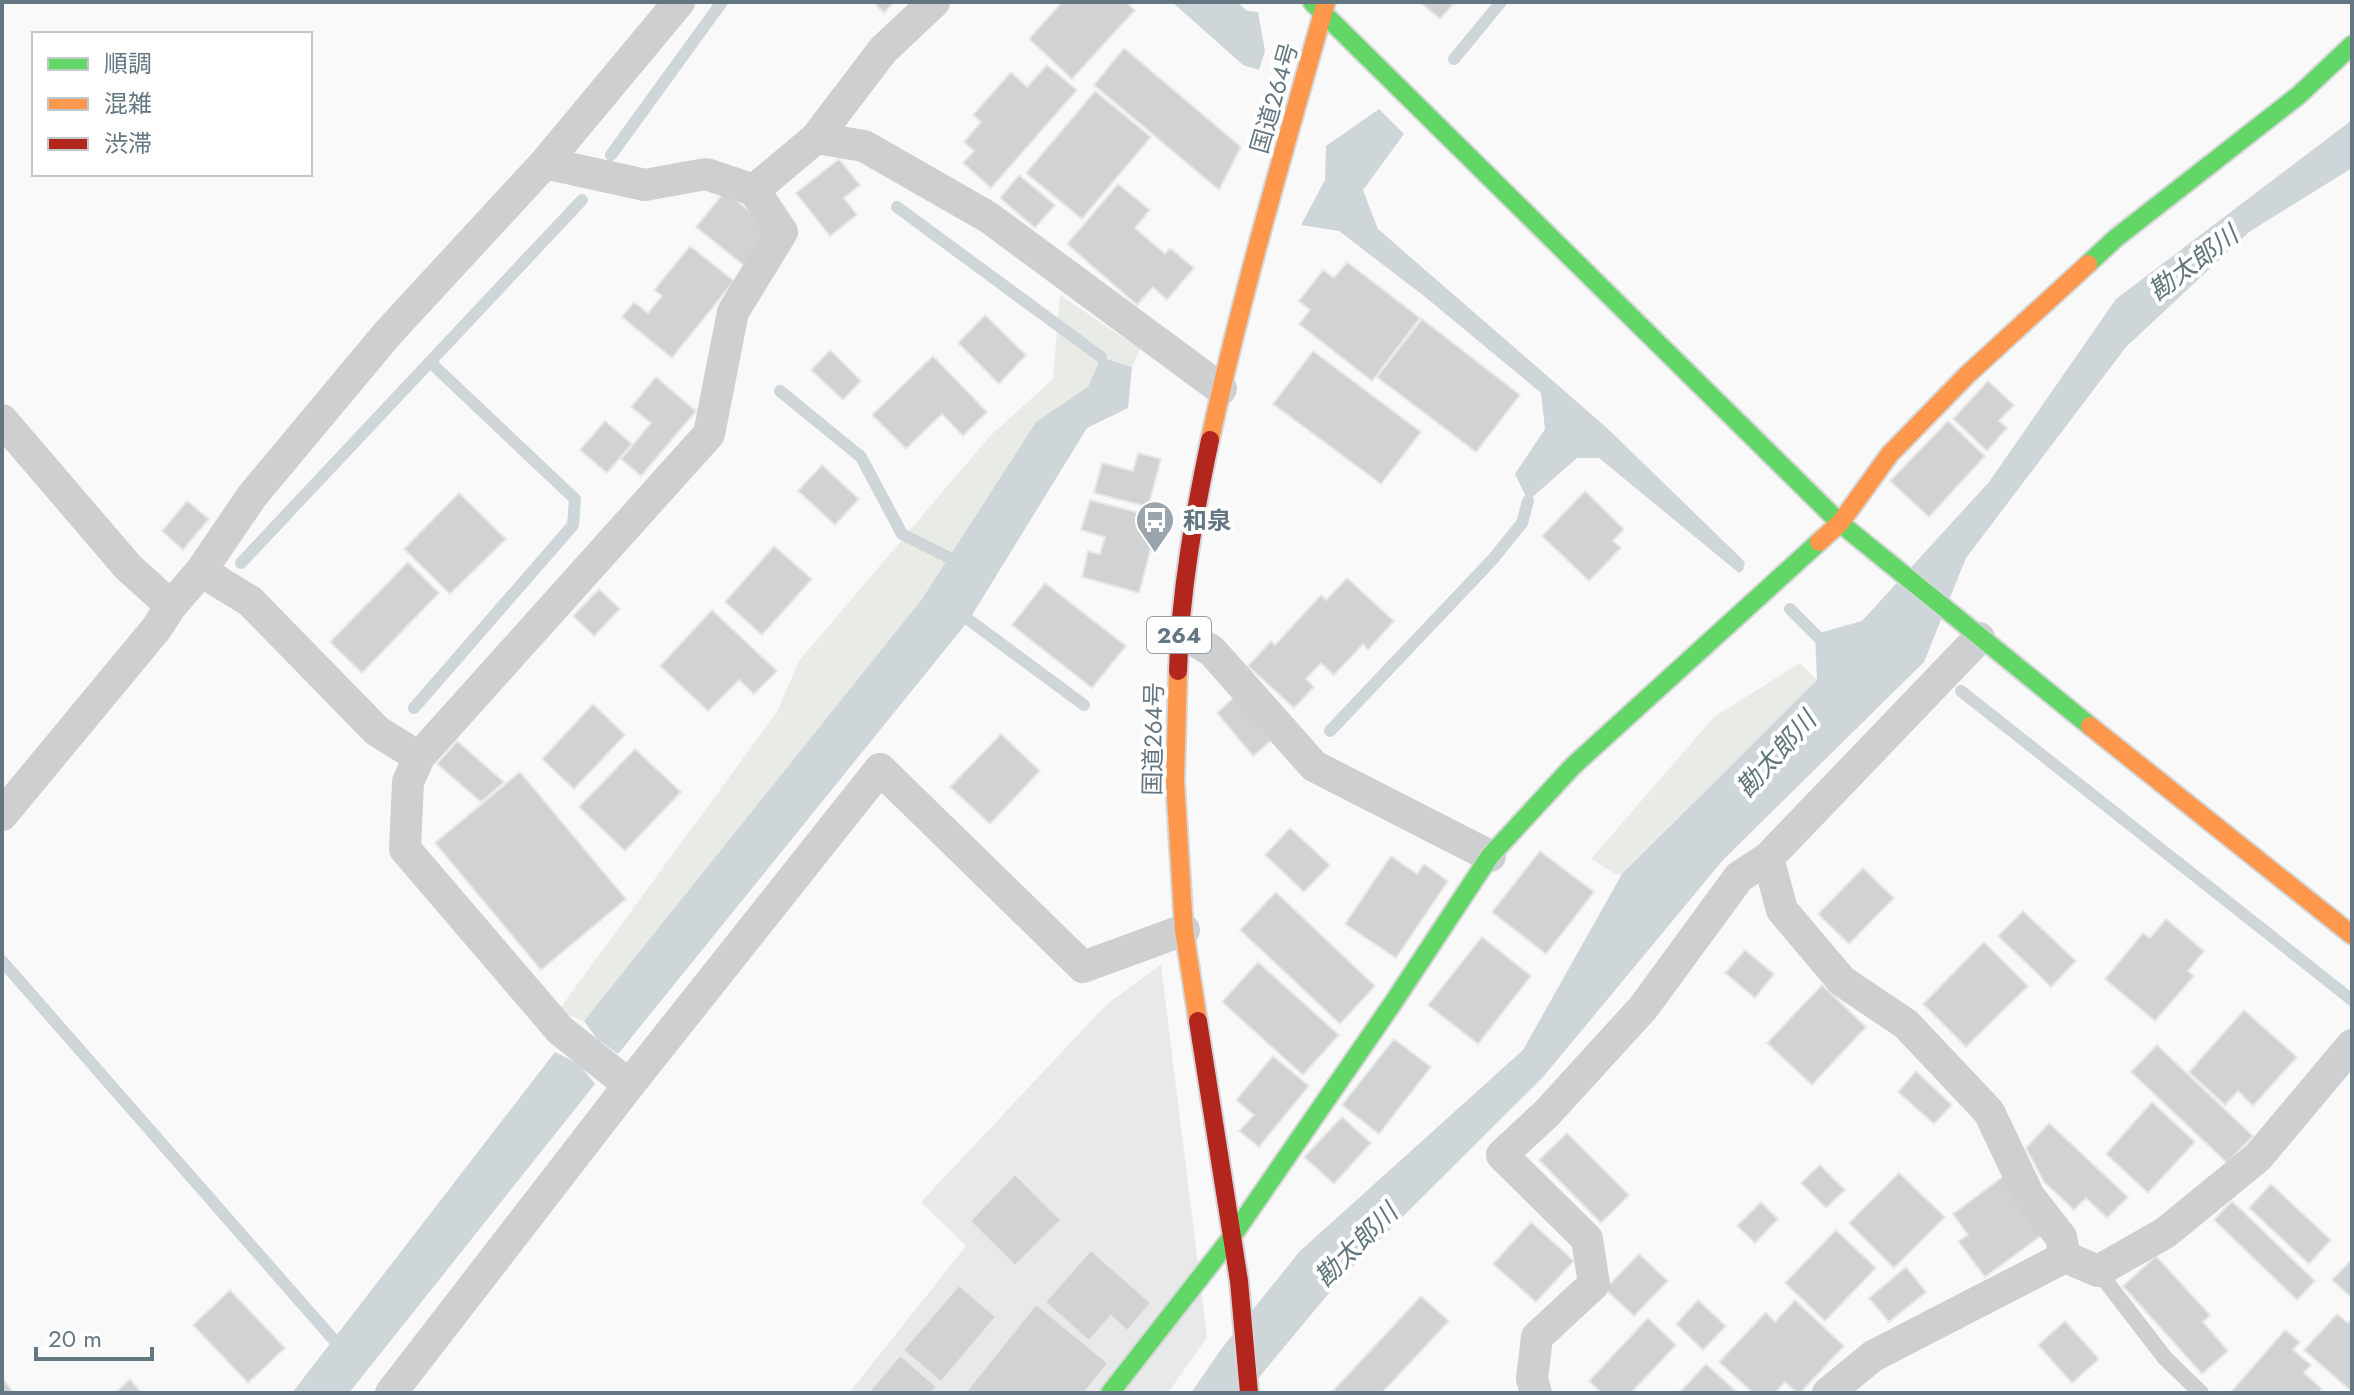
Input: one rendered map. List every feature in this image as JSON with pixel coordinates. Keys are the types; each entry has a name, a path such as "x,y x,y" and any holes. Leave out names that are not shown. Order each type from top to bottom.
{"main road":[{"name":"国道264号","path":"1249,1393 1239,1281 1184,930 1175,781 1179,631 1194,516 1221,389 1321,5"},
{"path":"1321,5 1840,523 1969,630 2352,935"},
{"path":"1110,1393 1231,1238 1490,856 1573,766 1840,523 1890,454 1967,375 2116,238 2299,95 2352,45"}],"street":[{"path":"2,815 156,629 201,571 252,496 378,345 545,163 679,2"},
{"path":"754,190 816,138 883,50 934,2"},
{"path":"816,138 864,146 988,217 1221,389"},
{"path":"545,163 645,185 706,174 754,190 782,232 733,312 709,434 419,757 408,782 405,849 560,1030 629,1085"},
{"path":"2,420 128,567 171,606"},
{"path":"201,571 250,601 377,731 419,757"},
{"path":"1536,1393 1532,1379 1537,1337 1594,1284 1587,1239 1502,1155 1547,1113 1643,1008 1739,877 1768,858 1969,630"},
{"path":"1179,631 1212,651 1314,766 1490,856"},
{"path":"391,1393 629,1085 880,769 1083,967 1184,930"},
{"path":"1768,858 1782,910 1842,981 1906,1024 1989,1112 2029,1196 2061,1237 2065,1257"},
{"path":"2065,1257 2098,1271 2165,1233 2258,1157 2352,1045"},
{"path":"1828,1393 1873,1356 2065,1257"}],"lane":[{"path":"2098,1271 2165,1358 2201,1393"}],"shaded area":[{"path":"1060,295 1140,349 1132,367 1101,357 1089,387 1036,422 922,599 584,1021 558,1011 777,712 799,661 990,436 1053,379"},
{"path":"1800,663 1817,680 1622,874 1615,874 1591,859 1714,717"},
{"path":"1161,965 1207,1337 1168,1393 849,1393 966,1246 921,1202 1107,1004"}],"water":[{"path":"1172,2 1237,2 1247,11 1258,12 1265,51 1259,70 1243,65"},
{"path":"1379,109 1404,134 1363,190 1378,229 1607,428 1745,562 1743,570 1739,573 1599,458 1577,458 1528,501 1515,474 1545,429 1541,393 1424,296 1339,231 1301,225 1325,180 1326,146"},
{"name":"勘太郎川","path":"2352,120 2352,168 2249,232 2126,347 1966,558 1924,662 1723,860 1543,1077 1344,1275 1246,1393 1191,1393 1222,1348 1300,1251 1523,1050 1622,874 1817,680 1815,634 1862,621 1989,482 2116,299"},
{"path":"1101,357 1132,367 1128,408 1087,428 969,620 618,1054 597,1039 584,1021 922,599 1036,422 1088,387"},
{"path":"555,1052 579,1064 595,1084 349,1393 292,1393"}],"building":[{"path":"873,2 894,2 884,13"},
{"path":"1062,2 1126,2 1135,10 1072,79 1029,39"},
{"path":"1420,2 1455,2 1440,19"},
{"path":"1124,48 1241,147 1219,190 1094,85"},
{"path":"1047,65 1077,90 991,188 963,163 974,151 964,142 981,122 973,115 1011,72 1027,87"},
{"path":"1095,91 1151,137 1082,219 1026,173"},
{"path":"839,159 860,185 844,198 857,215 830,236 796,193"},
{"path":"1019,175 1055,205 1035,228 1000,198"},
{"path":"1118,184 1150,210 1135,228 1165,254 1170,248 1194,268 1167,300 1153,287 1137,305 1067,244"},
{"path":"725,191 775,232 746,267 696,227"},
{"path":"690,246 734,281 672,358 622,317 634,302 648,313 662,296 654,290"},
{"path":"1347,262 1420,318 1372,381 1299,324 1310,310 1299,301 1323,270 1334,278"},
{"path":"985,315 1026,355 999,384 958,343"},
{"path":"1422,319 1520,395 1476,452 1377,377"},
{"path":"830,350 861,381 843,400 811,370"},
{"path":"1313,351 1421,432 1381,484 1273,404"},
{"path":"933,356 987,412 963,436 942,414 906,449 872,415"},
{"path":"656,377 696,411 641,476 621,459 651,423 631,407"},
{"path":"1988,381 2014,405 1999,421 2007,428 1987,451 1953,419"},
{"path":"605,421 632,444 607,473 580,450"},
{"path":"1948,421 1985,456 1929,517 1890,481"},
{"path":"1138,453 1161,459 1148,507 1094,493 1102,463 1133,471"},
{"path":"822,465 859,499 835,525 798,491"},
{"path":"1585,491 1624,529 1613,541 1621,548 1589,581 1542,536"},
{"path":"459,493 506,539 450,594 404,549"},
{"path":"1090,500 1159,518 1139,593 1082,577 1088,551 1100,554 1105,537 1081,530"},
{"path":"187,501 209,519 183,550 162,531"},
{"path":"774,546 812,579 762,635 725,602"},
{"path":"408,562 439,593 362,673 330,642"},
{"path":"1347,578 1394,621 1368,650 1363,644 1334,675 1321,663 1306,679 1314,687 1294,708 1248,666 1271,641 1275,645 1321,595 1326,600"},
{"path":"1045,583 1126,646 1092,688 1012,625"},
{"path":"599,589 620,609 594,636 573,616"},
{"path":"712,610 777,671 754,694 739,680 708,711 660,666"},
{"path":"1234,697 1271,741 1253,756 1217,713"},
{"path":"593,704 625,735 574,789 542,759"},
{"path":"1001,734 1040,771 990,824 950,787"},
{"path":"457,741 504,782 481,802 437,764"},
{"path":"635,749 681,792 625,851 579,807"},
{"path":"520,772 626,899 541,970 435,843"},
{"path":"1290,828 1330,865 1304,892 1265,855"},
{"path":"1540,851 1594,892 1546,954 1492,912"},
{"path":"1391,856 1417,874 1424,864 1448,881 1396,958 1345,924"},
{"path":"1863,868 1894,898 1849,944 1818,914"},
{"path":"1276,892 1375,986 1340,1024 1240,930"},
{"path":"2023,911 2076,961 2051,987 1998,936"},
{"path":"2166,919 2204,951 2188,971 2194,976 2155,1021 2105,979 2143,933 2150,938"},
{"path":"1482,937 1531,976 1478,1044 1428,1005"},
{"path":"1984,942 2028,986 1966,1047 1923,1004"},
{"path":"1745,950 1774,974 1755,998 1725,973"},
{"path":"1258,962 1339,1035 1303,1075 1222,1002"},
{"path":"1822,985 1866,1027 1812,1085 1767,1043"},
{"path":"2244,1010 2297,1057 2253,1106 2238,1091 2225,1105 2189,1072"},
{"path":"1394,1039 1431,1067 1379,1134 1342,1105"},
{"path":"2157,1045 2253,1136 2227,1163 2131,1072"},
{"path":"1273,1056 1309,1086 1259,1147 1239,1131 1254,1115 1236,1100"},
{"path":"1916,1071 1952,1105 1934,1124 1898,1092"},
{"path":"2152,1102 2195,1142 2148,1193 2106,1154"},
{"path":"1342,1117 1371,1143 1334,1184 1304,1157"},
{"path":"2049,1123 2128,1197 2107,1218 2086,1198 2074,1210 2044,1182 2026,1148"},
{"path":"1567,1133 1629,1195 1601,1223 1539,1160"},
{"path":"1820,1165 1845,1190 1826,1208 1801,1183"},
{"path":"1899,1173 1945,1217 1894,1268 1849,1223"},
{"path":"1015,1174 1061,1220 1015,1266 970,1221"},
{"path":"2004,1176 2045,1233 1985,1277 1958,1241 1968,1235 1953,1214"},
{"path":"2271,1184 2331,1240 2309,1264 2249,1208"},
{"path":"2232,1201 2315,1281 2297,1300 2214,1220"},
{"path":"1761,1202 1778,1219 1755,1243 1737,1226"},
{"path":"1531,1222 1574,1261 1536,1302 1493,1264"},
{"path":"1836,1230 1876,1268 1825,1321 1785,1283"},
{"path":"1091,1250 1151,1303 1127,1331 1111,1316 1089,1341 1045,1302"},
{"path":"1639,1254 1668,1281 1634,1316 1605,1289"},
{"path":"2156,1256 2210,1315 2203,1322 2228,1351 2202,1374 2123,1286"},
{"path":"2352,1259 2352,1298 2332,1280"},
{"path":"1906,1267 1926,1292 1889,1322 1869,1298"},
{"path":"959,1285 996,1317 941,1382 903,1350"},
{"path":"230,1290 285,1348 248,1383 193,1325"},
{"path":"1421,1296 1449,1321 1382,1393 1331,1393"},
{"path":"1698,1300 1726,1326 1703,1350 1676,1324"},
{"path":"1795,1300 1844,1346 1800,1393 1785,1382 1775,1393 1753,1393 1719,1362 1766,1312 1775,1322"},
{"path":"1036,1304 1108,1363 1084,1393 965,1393"},
{"path":"2337,1314 2348,1323 2352,1319 2352,1392 2304,1350"},
{"path":"1648,1318 1676,1345 1631,1393 1601,1393 1589,1381"},
{"path":"2065,1321 2099,1359 2072,1383 2038,1345"},
{"path":"2285,1330 2300,1342 2293,1350 2311,1365 2304,1373 2322,1389 2319,1393 2230,1393"},
{"path":"900,1355 937,1387 931,1393 868,1393"},
{"path":"1706,1364 1738,1393 1679,1393"},
{"path":"2,1378 14,1393 2,1393"},
{"path":"130,1379 142,1393 115,1393"}],"waterway":[{"path":"611,155 722,2"},
{"path":"1454,59 1501,2"},
{"path":"241,563 582,200"},
{"path":"897,207 1101,357"},
{"path":"414,708 573,525 575,499 430,362"},
{"path":"780,391 861,457 902,534 948,557"},
{"path":"1330,731 1493,559 1522,523 1528,501"},
{"path":"1790,609 1827,646"},
{"path":"969,620 1084,705"},
{"path":"1961,691 2352,1000"},
{"path":"2,961 333,1339"}],"traffic: fast":[{"path":"1312,2 1840,523 2090,726"},
{"path":"2088,264 2116,238 2299,95 2352,45"},
{"path":"1110,1393 1231,1238 1490,856 1573,766 1819,542"}],"traffic: slow":[{"path":"1210,440 1250,275 1326,2"},
{"path":"1819,542 1840,523 1890,454 1967,375 2088,264"},
{"path":"1178,671 1175,781 1184,930 1198,1021"},
{"path":"2090,726 2352,935"}],"traffic: jam":[{"path":"1178,671 1189,555 1210,440"},
{"path":"1198,1021 1239,1281 1249,1393"}],"place":[{"name":"和泉","path":"1155,554"}]}
